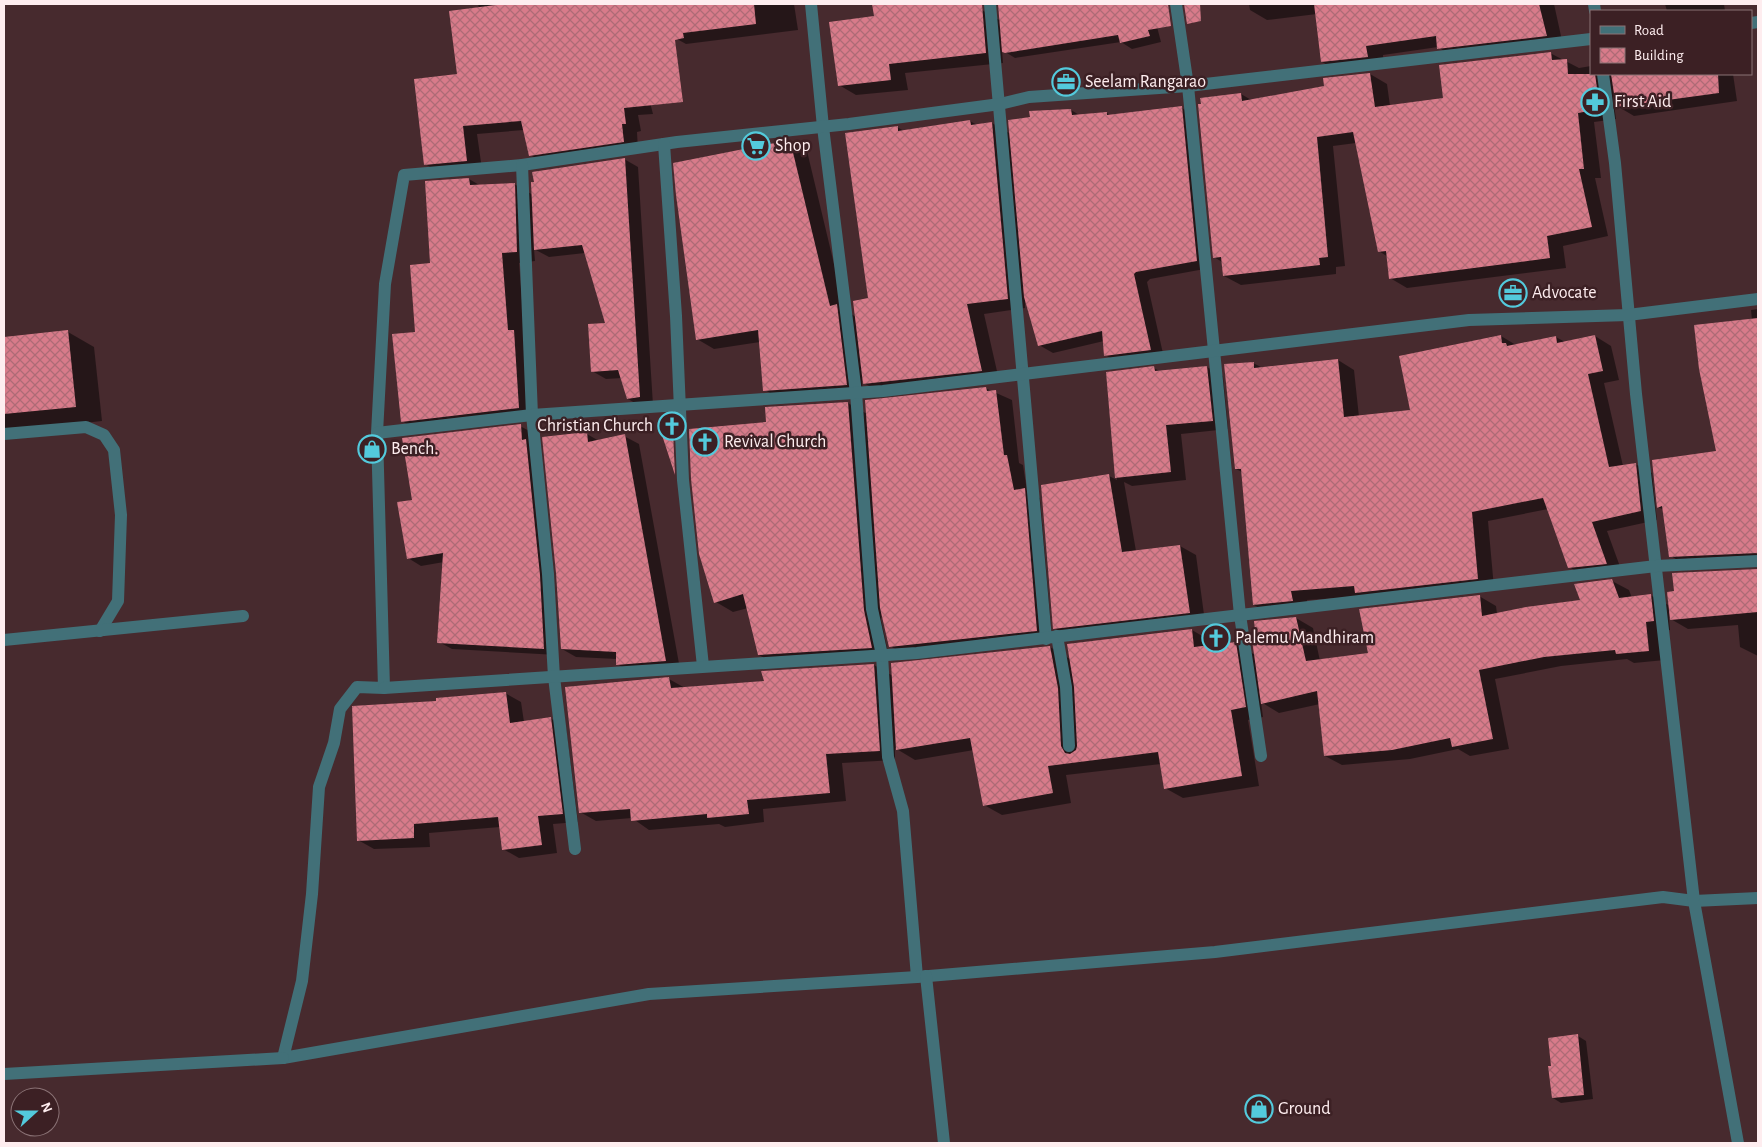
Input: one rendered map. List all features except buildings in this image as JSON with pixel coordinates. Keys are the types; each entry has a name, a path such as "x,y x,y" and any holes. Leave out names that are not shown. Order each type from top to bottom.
{"street":[{"path":"811,4 822,127 856,393 872,609 882,655 888,757 903,811 944,1143"},
{"path":"990,4 994,64 1000,104 1024,374 1052,637 1066,687 1069,746"},
{"path":"1176,4 1188,86 1240,615 1261,756"},
{"path":"384,688 377,433 385,284 404,175 522,165 664,144 822,127 1000,104 1029,97 1188,86 1590,39"},
{"path":"1603,75 1615,163 1628,315 1694,901 1738,1143"},
{"path":"664,144 676,316 683,480 703,666"},
{"path":"522,165 532,414 548,574 554,677 575,849"},
{"path":"377,433 532,414 856,393 1215,352 1469,320 1628,315 1758,299"},
{"path":"4,434 86,428 104,435 114,450 121,515 118,601 100,631"},
{"path":"284,1058 302,981 312,894 319,787 334,743 340,709 357,687 384,688 882,655 1052,637 1656,566 1758,561"},
{"path":"4,640 243,616"},
{"path":"4,1074 284,1058 649,994 922,976 1215,952 1664,897 1694,901 1758,898"}],"place":[{"name":"Seelam Rangarao","path":"1066,82"},
{"name":"First Aid","path":"1595,102"},
{"name":"Shop","path":"756,146"},
{"name":"Advocate","path":"1513,293"},
{"name":"Christian Church","path":"672,426"},
{"name":"Revival Church","path":"705,442"},
{"name":"Bench.","path":"372,449"},
{"name":"Palemu Mandhiram","path":"1216,638"},
{"name":"Ground","path":"1259,1109"}]}
